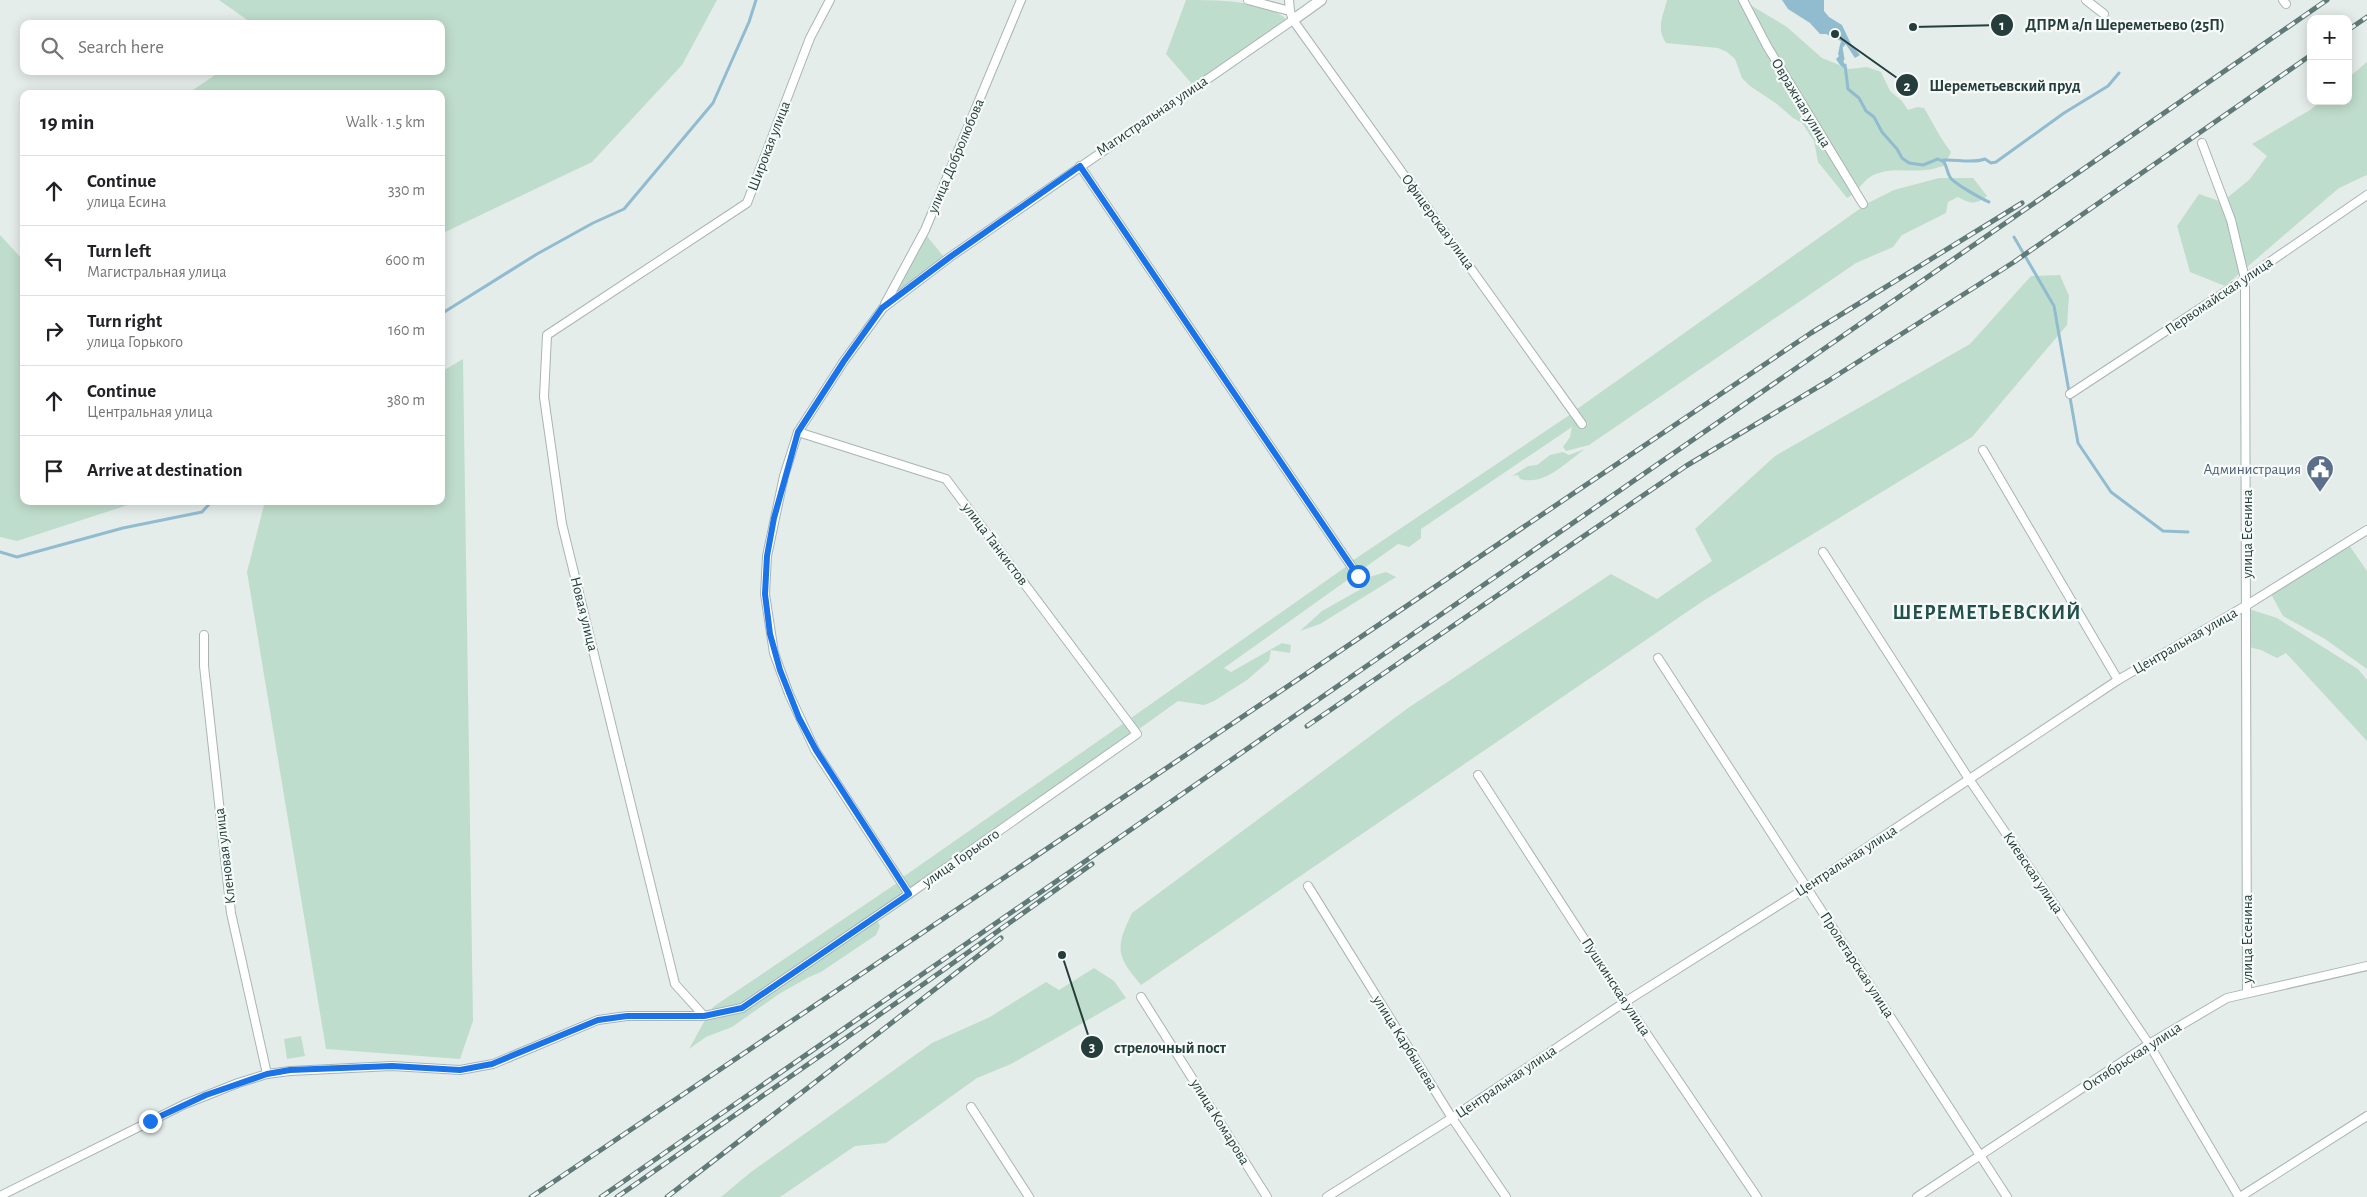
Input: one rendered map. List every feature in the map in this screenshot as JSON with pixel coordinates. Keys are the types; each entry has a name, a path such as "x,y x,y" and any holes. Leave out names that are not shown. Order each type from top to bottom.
{"street":[{"name":"Широкая улица","path":"665,257 747,203 810,38 830,0"},
{"name":"улица Добролюбова","path":"882,308 925,230 1021,0"},
{"path":"1248,0 1291,16 1289,0"},
{"name":"Магистральная улица","path":"909,894 816,750 789,694 774,653 765,594 767,556 784,476 798,432 844,361 882,308 950,257 1291,16 1321,0"},
{"name":"Овражная улица","path":"1742,0 1767,46 1863,204"},
{"path":"2086,0 2104,14"},
{"name":"Офицерская улица","path":"1291,16 1582,424"},
{"name":"улица Есенина","path":"2202,143 2231,220 2246,279 2247,992"},
{"path":"1080,166 1358,576"},
{"name":"Первомайская улица","path":"2070,394 2246,279 2367,195"},
{"name":"Новая улица","path":"665,257 547,335 544,398 562,524 675,984 704,1016"},
{"name":"улица Танкистов","path":"798,432 946,479 1137,734"},
{"path":"1983,450 2118,680"},
{"name":"Центральная улица","path":"1327,1197 1452,1118 1625,1002 1806,888 2118,680 2247,605 2367,530"},
{"name":"Киевская улица","path":"1823,552 1969,779 2149,1044 2240,1197"},
{"name":"Кленовая улица","path":"204,635 204,666 231,913 267,1074"},
{"name":"Пролетарская улица","path":"1658,658 2007,1197"},
{"name":"улица Горького","path":"704,1016 742,1008 909,894 1137,734"},
{"name":"Пушкинская улица","path":"1478,775 1625,1002 1756,1197"},
{"name":"улица Карбышева","path":"1308,886 1452,1118 1506,1197"},
{"name":"Октябрьская улица","path":"1917,1197 1982,1156 2149,1044 2227,998 2367,966"},
{"name":"улица Комарова","path":"1141,996 1267,1197"},
{"path":"0,1196 185,1104 238,1083 267,1074 290,1070 392,1066 460,1070 492,1064 598,1020 627,1016 704,1016"},
{"path":"971,1107 1028,1197"},
{"path":"2240,1197 2367,1116"}],"green space":[{"path":"219,0 717,0 682,65 592,162 445,232 445,90 193,90 215,75 445,75 445,20 247,20"},
{"path":"1186,0 1238,2 1266,8 1286,19 1192,84 1166,54"},
{"path":"1667,0 1742,0 1787,27 1822,58 1849,69 1867,67 1881,72 1890,91 1902,101 1908,110 1917,107 1924,108 1951,152 1944,166 1928,170 1879,173 1865,181 1847,198 1818,162 1814,141 1802,123 1750,86 1742,78 1735,59 1727,52 1718,48 1666,43 1661,33 1661,27"},
{"path":"2367,62 2367,175 2339,188 2225,286 2190,272 2177,226 2199,194 2222,202 2249,180 2267,156 2252,144 2316,105 2352,105 2352,75"},
{"path":"1939,178 1973,178 1987,196 1976,202 1966,201 1958,197 1948,202 1946,213 1902,235 1893,247 1856,263 1589,445 1566,451 1563,447 1570,437 1572,427 1421,529 1421,538 1409,547 1398,544 1360,571 1352,561 1571,414 1581,428 1588,424 1577,409 1868,203 1894,190"},
{"path":"0,235 20,257 20,505 128,505 17,541 0,537"},
{"path":"926,235 944,257 895,295"},
{"path":"2060,275 2069,296 2067,325 1972,437 1703,601 1141,985 1133,975 1123,959 1121,951 1123,935 1132,913 1408,708 1611,574 1657,599 1712,561 1695,529 1775,456 1970,344 2031,276"},
{"path":"463,359 473,1021 460,1059 326,1049 247,572 264,505 445,505 445,370"},
{"path":"1585,449 1554,472 1538,479 1520,479 1518,475 1512,476 1528,466 1537,465 1550,455 1563,452 1569,455"},
{"path":"2349,545 2367,571 2367,669 2325,639 2283,616 2271,594"},
{"path":"1347,566 1353,576 1224,668 1231,672 1282,643 1291,645 1290,653 1271,650 1269,661 1247,680 1214,701 1204,705 1178,701 1139,729 1131,718"},
{"path":"1386,572 1396,577 1320,624 1300,631 1322,611 1361,589 1369,577"},
{"path":"2249,609 2277,618 2358,669 2367,680 2367,741 2286,653 2277,658 2261,650 2249,647"},
{"path":"1124,723 1131,733 911,889 903,877"},
{"path":"897,883 905,893 741,1004 711,1011 713,1007"},
{"path":"877,920 880,926 876,935 821,972 779,994 732,1027 706,1037 689,1049 705,1020 742,1011"},
{"path":"1094,968 1114,981 1126,998 1011,1064 977,1078 886,1143 855,1146 780,1197 721,1197 751,1172 932,1043 990,1017 1046,982 1059,990"},
{"path":"301,1036 305,1056 287,1059 284,1039"}],"water":[{"path":"1782,0 1824,0 1824,11 1829,17 1842,25 1851,44 1860,55 1855,58 1845,43 1841,47 1845,69 1836,59 1839,56 1841,41 1826,34 1820,34 1810,23 1788,9"}],"waterway":[{"path":"445,312 537,254 593,223 624,209 713,103 749,22 756,0"},
{"path":"1843,59 1841,47 1845,43"},
{"path":"1845,65 1848,89 1859,98 1866,111 1874,117 1882,132 1897,149 1902,158 1909,163 1923,165 1938,159 1944,162 1952,180 1989,202"},
{"path":"1943,160 1974,161 1985,159 1991,163 1996,162 2064,113 2108,86 2119,73"},
{"path":"2014,237 2054,306 2078,443 2111,492 2163,531 2188,532"},
{"path":"0,552 17,557 123,528 202,512 208,505"}],"railway":[{"path":"601,1197 2327,0"},
{"path":"2352,27 2367,17"},
{"path":"1307,726 1686,466 1828,381 2014,262 2307,58"},
{"path":"531,1197 1811,333 2022,203"},
{"path":"617,1197 925,983 1092,864"},
{"path":"667,1197 1001,938"}],"place":[{"name":"ДПРМ а/п Шереметьево (25П)","path":"1913,27"},
{"name":"Шереметьевский пруд","path":"1835,34"},
{"name":"Администрация","path":"2320,493"},
{"name":"стрелочный пост","path":"1062,955"}],"district":[{"name":"ШЕРЕМЕТЬЕВСКИЙ","path":"1987,613"}],"route":[{"path":"150,1121 206,1095 267,1074 290,1070 392,1066 440,1071 460,1070 492,1064 576,1027 598,1020 627,1016 704,1016 742,1008 909,894 816,750 799,718 780,670 770,634 765,594 767,556 774,518 784,476 798,432 844,361 882,308 950,257 1080,166 1358,576"}]}
